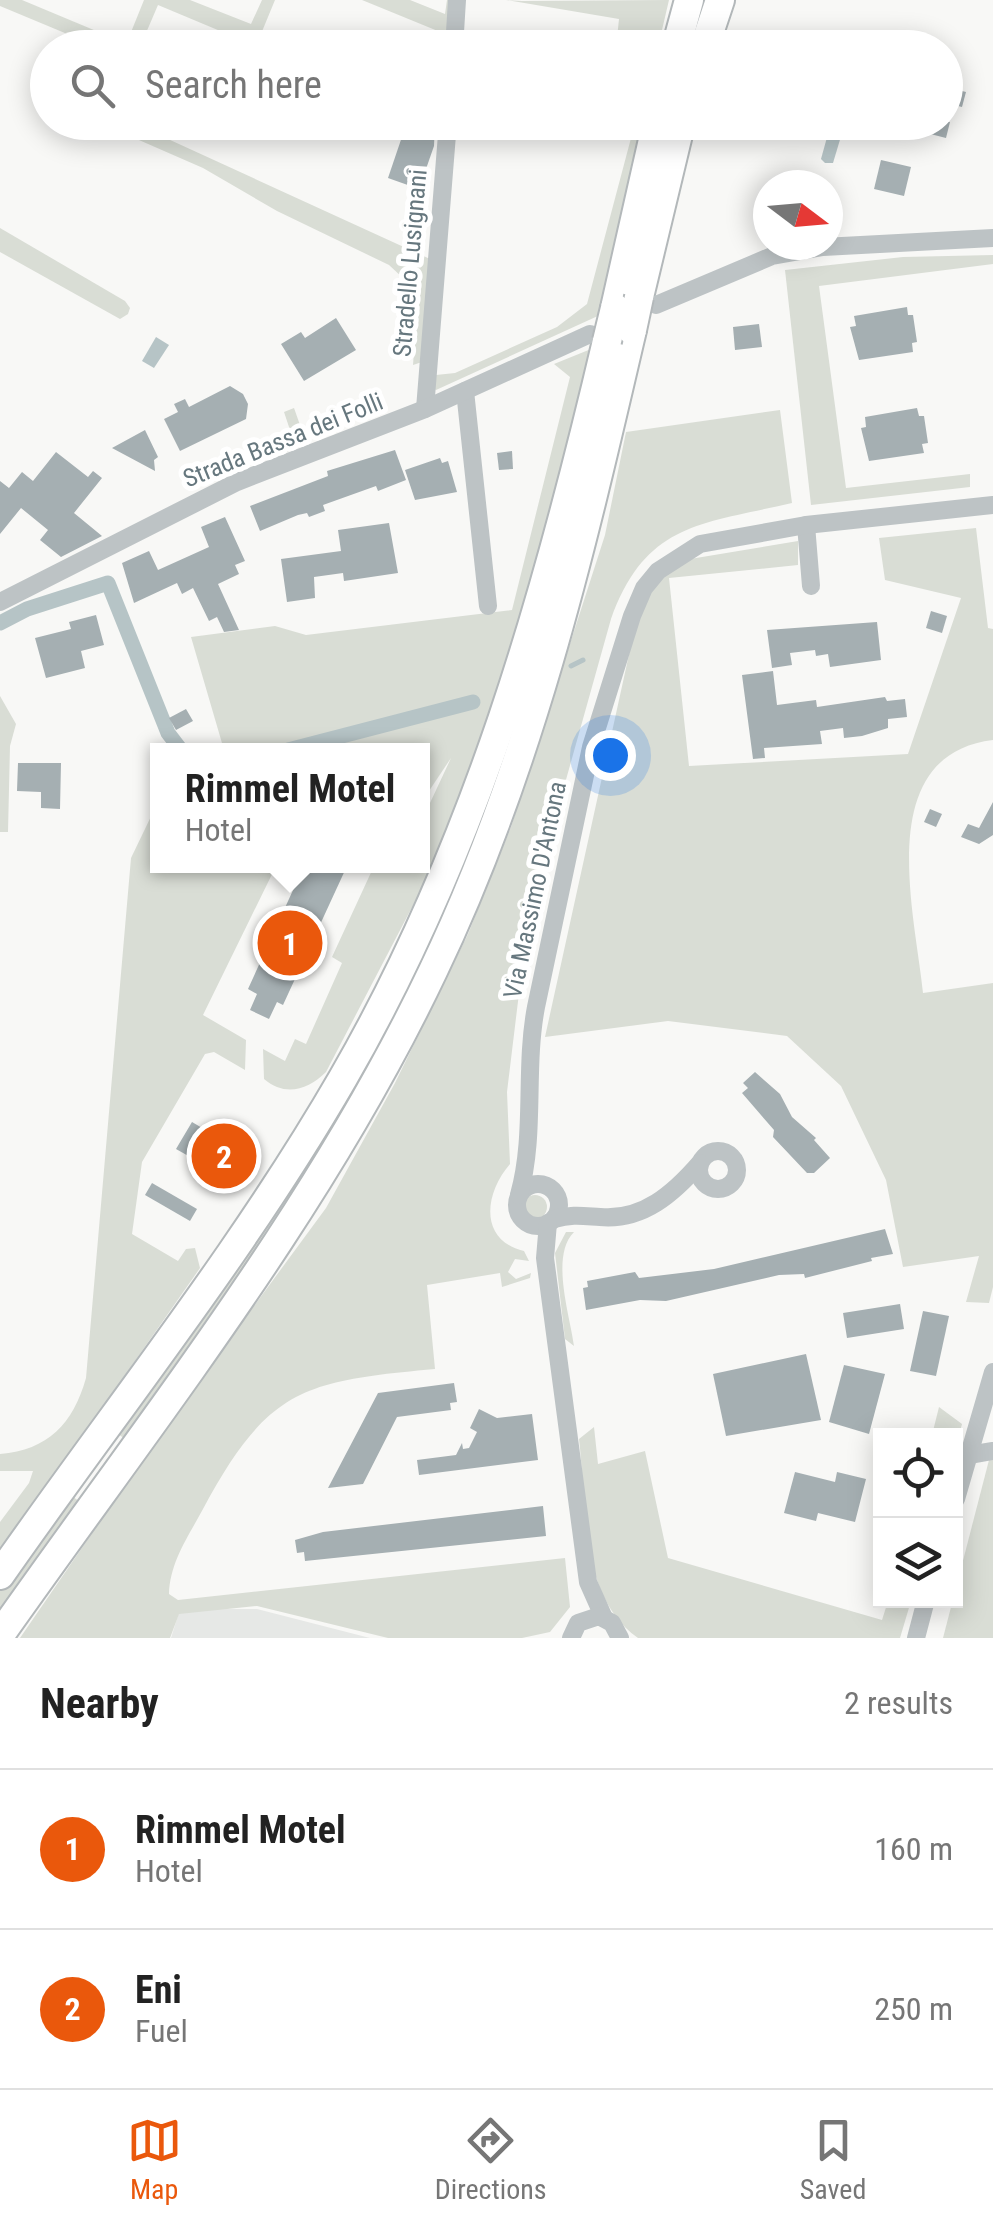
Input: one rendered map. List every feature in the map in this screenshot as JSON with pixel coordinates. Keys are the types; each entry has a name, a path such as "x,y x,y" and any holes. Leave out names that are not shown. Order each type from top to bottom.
{"highway":[{"path":"671,30 677,0"},
{"path":"680,30 688,0"},
{"path":"704,30 710,0"},
{"path":"708,30 720,0"},
{"path":"0,1636 294,1218 374,1086 434,971 476,877 530,729 574,575 650,161 662,140"},
{"path":"0,1575 253,1224 344,1076 393,984 458,842 512,699 623,319 667,140"}],"street":[{"path":"455,30 457,0"},
{"name":"Stradello Lusignani","path":"425,409 447,140"},
{"name":"Strada Bassa dei Folli","path":"0,602 236,482 425,409 772,256 823,247 993,238"},
{"path":"465,391 488,606"},
{"name":"Via Massimo D'Antona","path":"545,1258 517,1208 530,1151 528,1050 591,747 644,588 684,550 700,544 806,525 993,505"},
{"path":"806,525 812,586"},
{"name":"Via Massimo D'Antona","path":"530,1151 559,1205 551,1221 545,1258 588,1582 604,1618 621,1636"},
{"path":"523,1220 535,1226 584,1214 627,1217 677,1189 708,1154 720,1151 732,1156 738,1168 730,1185 718,1189 677,1189"},
{"path":"700,1163 700,1176 706,1186"},
{"path":"519,1195 535,1184 553,1191 584,1214"},
{"path":"963,1475 993,1372"},
{"path":"969,1455 993,1451"},
{"name":"Via Massimo D'Antona","path":"575,1630 588,1582"},
{"path":"916,1638 924,1608"},
{"path":"575,1630 591,1617 604,1618"}],"shaded area":[{"path":"0,0 22,0 94,30 58,30 0,6"},
{"path":"144,0 190,0 251,24 262,0 275,0 263,30 218,30 158,5 147,30 132,30"},
{"path":"362,0 410,0 445,14 447,0 453,0 450,30 435,30"},
{"path":"506,0 669,0 662,30 618,30 619,19"},
{"path":"139,140 170,140 430,259 422,362 413,365 418,292 389,265 277,211 203,168"},
{"path":"630,140 641,140 600,315 436,390 429,386 436,375 455,373 557,327 587,304"},
{"path":"826,140 840,140 833,163 821,159"},
{"path":"0,228 125,301 130,308 128,314 120,319 0,252"},
{"path":"993,255 993,264 819,286 846,488 970,474 970,487 811,505 785,270 903,257"},
{"path":"156,337 169,345 154,368 142,361"},
{"path":"591,349 535,572 468,776 430,868 430,803 451,758 430,790 430,743 222,743 191,637 275,626 306,635 512,610 570,377 554,364"},
{"path":"294,408 306,442 285,453 281,438 291,433 284,412"},
{"path":"780,410 792,503 704,523 660,545 641,563 625,587 611,619 548,844 520,985 507,1092 510,1164 491,1202 490,1215 499,1237 524,1251 529,1261 515,1259 508,1272 516,1279 531,1273 530,1278 502,1287 500,1273 427,1285 435,1369 390,1373 321,1387 294,1398 270,1415 248,1438 203,1509 176,1560 169,1594 178,1600 565,1558 570,1607 550,1632 522,1638 388,1638 257,1606 179,1614 170,1638 20,1638 165,1427 326,1208 395,1083 468,934 511,827 605,535 626,432"},
{"path":"976,528 988,628 993,629 993,740 955,752 930,774 916,805 910,842 910,881 923,993 993,983 993,1287 989,1303 966,1302 979,1256 903,1267 886,1180 841,1086 787,1036 668,1021 545,1037 637,618 655,582 684,560 798,541 798,565 669,578 689,766 908,754 961,598 885,580 879,538"},
{"path":"561,591 464,882 354,1103 129,1442 114,1431 203,1313 477,827"},
{"path":"0,696 16,724 10,746 8,832 0,832"},
{"path":"150,819 150,873 273,873 203,1015 246,1040 245,1070 214,1052 205,1054 142,1162 132,1234 178,1261 186,1249 195,1248 200,1268 0,1554 0,1522 29,1483 33,1471 0,1471 0,1454 32,1447 56,1432 74,1409 86,1378 131,858"},
{"path":"371,873 428,873 326,1072 296,1089 272,1085 264,1079 263,1049 285,1061 295,1039 306,1044 342,963 332,957"},
{"path":"535,1195 547,1207 535,1219 523,1207"},
{"path":"566,1232 574,1232 567,1243 562,1270 574,1346 565,1339 555,1253"},
{"path":"939,1407 962,1424 961,1428 934,1428"},
{"path":"594,1427 598,1464 645,1451 668,1558 882,1620 886,1608 909,1608 900,1638 638,1638 619,1620 595,1574 585,1520 579,1439"},
{"path":"989,1460 993,1460 993,1638 943,1638 951,1608 963,1608 963,1561"},
{"path":"69,1494 83,1504 0,1621 0,1591"},
{"path":"180,1609 257,1609 370,1638 171,1638"}],"building":[{"path":"401,140 434,140 419,189 388,178"},
{"path":"881,160 911,167 904,196 874,189"},
{"path":"907,307 908,315 913,315 917,342 912,343 913,352 859,360 850,327 856,326 854,316"},
{"path":"336,318 356,350 304,381 281,344 301,332 305,338"},
{"path":"759,324 762,347 735,350 733,327"},
{"path":"230,386 243,394 248,404 246,419 180,451 164,419 178,412 174,404 185,399 189,407"},
{"path":"917,408 919,416 924,416 928,443 922,444 924,453 869,461 861,428 866,427 865,417"},
{"path":"145,430 158,457 154,460 155,471 112,448"},
{"path":"395,450 406,480 378,491 376,486 323,505 325,511 309,517 307,513 298,515 260,531 250,506 328,476 327,471"},
{"path":"512,451 513,469 499,470 497,453"},
{"path":"56,452 88,477 93,471 102,478 74,513 102,536 61,557 40,540 48,530 21,508 0,534 0,481 9,488 22,472 33,481"},
{"path":"440,458 442,463 448,461 457,492 415,500 405,470"},
{"path":"225,517 245,561 235,565 239,574 218,584 239,630 224,632 217,617 209,621 193,588 182,594 177,583 134,603 122,563 149,551 158,570 209,547 201,527"},
{"path":"389,523 398,573 344,581 343,573 314,577 315,598 287,602 281,559 341,551 338,530"},
{"path":"931,611 947,616 942,633 926,628"},
{"path":"96,615 104,645 81,651 85,668 46,678 35,638 71,629 69,622"},
{"path":"877,622 881,660 830,667 828,654 816,656 815,650 790,653 792,665 772,668 767,630"},
{"path":"773,671 777,705 816,700 817,707 885,697 887,701 905,699 907,717 888,719 888,728 862,736 844,738 843,728 820,731 822,744 764,748 765,758 753,759 742,675"},
{"path":"186,709 193,721 176,730 169,718"},
{"path":"18,763 61,763 60,809 41,808 41,792 17,791"},
{"path":"993,802 993,835 979,844 961,837 968,824 979,828"},
{"path":"930,809 942,814 936,827 924,822"},
{"path":"301,873 344,873 283,1005 277,1002 269,1019 250,1010 257,994 248,989"},
{"path":"755,1072 780,1094 792,1117 816,1138 830,1158 814,1173 807,1173 773,1137 774,1130 742,1093 748,1088 743,1083"},
{"path":"192,1122 214,1135 217,1130 252,1151 229,1188 195,1168 199,1162 176,1149"},
{"path":"152,1183 197,1209 190,1221 145,1195"},
{"path":"885,1229 893,1254 871,1258 872,1261 805,1278 804,1274 779,1275 666,1301 640,1300 586,1310 583,1288 588,1287 587,1281 635,1272 639,1278 714,1269"},
{"path":"900,1304 904,1329 847,1338 843,1313"},
{"path":"923,1311 949,1316 936,1376 910,1371"},
{"path":"806,1354 821,1420 726,1436 713,1374"},
{"path":"844,1365 885,1374 869,1434 829,1422"},
{"path":"454,1383 457,1402 450,1403 451,1410 397,1417 363,1484 328,1488 378,1393"},
{"path":"479,1409 497,1418 532,1414 538,1460 419,1475 417,1460 456,1455 462,1443 463,1449 469,1448 477,1432 470,1428"},
{"path":"795,1472 835,1482 837,1472 866,1479 855,1522 818,1513 816,1521 784,1513"},
{"path":"543,1506 546,1536 305,1561 304,1552 297,1553 295,1540 323,1532"}],"waterway":[{"path":"0,623 27,609 108,583 168,733 176,743"},
{"path":"571,666 583,660"},
{"path":"315,743 473,702"}],"place":[{"name":"Rimmel Motel","path":"290,943"},
{"name":"Eni","path":"224,1156"}]}
